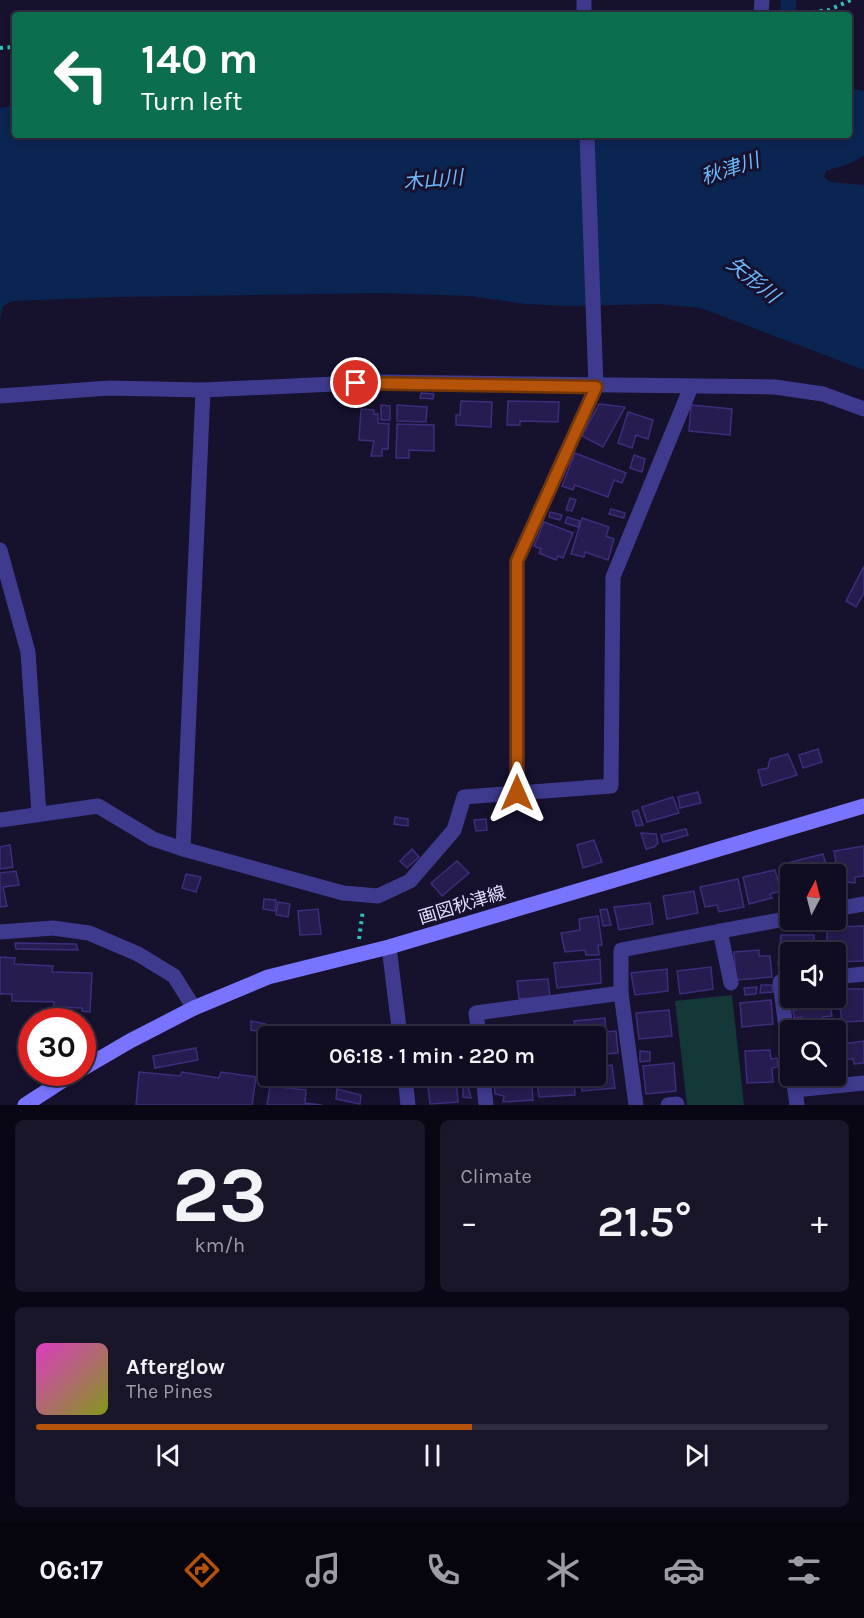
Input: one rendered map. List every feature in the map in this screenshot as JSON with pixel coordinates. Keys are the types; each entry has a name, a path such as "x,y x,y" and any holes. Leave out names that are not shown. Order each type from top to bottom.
{"main road":[{"name":"画図秋津線","path":"96,1061 194,1008 268,977 389,947 864,806"},
{"path":"25,1105 54,1086"}],"street":[{"path":"517,793 517,561 596,387 587,138"},
{"path":"0,396 109,388 203,390 378,382 596,387 775,387 823,394 864,409"},
{"path":"0,819 98,806 153,839 183,849 343,893 378,896 410,881 454,830 464,797 611,786 613,577 691,387"},
{"path":"183,849 203,390"},
{"path":"0,550 28,652 39,814"},
{"path":"846,907 864,904"},
{"path":"636,1105 621,993 621,950 780,920"},
{"path":"0,932 53,928 89,933 138,954 174,976 194,1008"},
{"path":"720,931 731,983"},
{"path":"389,947 399,1026"},
{"path":"846,976 864,974"},
{"path":"478,1026 476,1013 621,993"},
{"path":"795,1090 864,1083"},
{"path":"406,1086 408,1105"},
{"path":"484,1086 486,1105"}],"path":[{"path":"813,12 829,10 851,0"},
{"path":"356,956 365,895"}],"green space":[{"path":"732,995 744,1105 687,1105 675,1001"}],"water":[{"path":"781,0 796,0 796,12 780,12"},
{"path":"852,89 864,91 864,156 826,171 824,177 830,182 864,185 864,370 701,308 659,304 568,306 526,304 470,296 382,293 115,297 13,301 3,306 0,319 0,108 12,106 12,138 852,138"}],"building":[{"path":"421,393 434,394 433,399 420,398"},
{"path":"461,401 492,402 491,427 456,425 456,415 460,415"},
{"path":"508,401 559,402 558,422 520,421 520,425 507,425"},
{"path":"599,404 625,407 603,447 582,436"},
{"path":"381,405 390,406 390,420 381,420"},
{"path":"397,405 427,407 426,422 397,421"},
{"path":"691,405 732,409 730,435 689,431"},
{"path":"361,409 374,410 374,414 378,414 378,423 389,424 388,449 382,449 382,456 371,456 374,441 359,440"},
{"path":"628,412 653,420 648,439 636,435 632,448 618,443"},
{"path":"397,424 434,425 434,451 409,450 409,458 396,458"},
{"path":"575,453 626,473 622,483 614,480 608,497 575,485 573,490 562,486"},
{"path":"634,455 645,459 642,472 630,468"},
{"path":"570,498 576,500 572,511 566,510"},
{"path":"611,509 625,513 624,518 609,514"},
{"path":"550,512 562,515 560,520 549,517"},
{"path":"567,517 580,521 578,527 565,523"},
{"path":"582,518 609,527 606,536 614,539 608,560 585,552 584,557 571,554"},
{"path":"544,522 573,533 563,558 558,556 556,560 539,553 541,549 534,546"},
{"path":"864,566 864,593 856,607 846,601"},
{"path":"818,749 822,762 803,768 799,755"},
{"path":"788,754 797,775 762,786 758,770 768,768 770,759"},
{"path":"698,792 701,803 680,808 678,797"},
{"path":"673,797 679,813 647,822 642,807"},
{"path":"638,810 643,825 636,826 632,812"},
{"path":"395,817 408,819 408,826 394,824"},
{"path":"486,819 487,830 476,831 474,820"},
{"path":"686,829 688,835 663,842 661,835"},
{"path":"641,833 656,834 658,843 646,849"},
{"path":"594,840 602,862 583,868 577,845"},
{"path":"10,845 13,867 0,869 0,847"},
{"path":"864,846 864,876 855,877 855,883 846,882 846,864 836,864 834,851"},
{"path":"412,849 419,857 407,868 400,861"},
{"path":"823,854 826,864 787,864"},
{"path":"457,861 469,873 442,896 431,883"},
{"path":"775,870 780,891 770,894 772,898 749,904 743,877"},
{"path":"16,871 19,885 3,887 7,906 0,907 0,873"},
{"path":"186,874 201,877 196,892 182,888"},
{"path":"738,879 744,907 719,912 717,905 705,907 700,887"},
{"path":"694,891 698,913 667,919 663,896"},
{"path":"264,899 276,900 275,911 263,909"},
{"path":"278,902 290,904 288,917 276,915"},
{"path":"650,903 653,924 619,930 614,907"},
{"path":"318,909 321,934 300,935 298,911"},
{"path":"607,909 611,925 603,926 600,910"},
{"path":"598,916 602,945 598,945 599,955 586,955 585,950 565,952 561,933 580,930 579,919"},
{"path":"846,926 864,926 864,961 846,962 846,942 827,942 827,930 846,930"},
{"path":"781,935 814,935 814,942 780,942"},
{"path":"15,943 76,944 78,950 16,949"},
{"path":"759,950 759,956 770,956 772,977 736,980 734,952"},
{"path":"0,957 15,958 14,964 53,966 52,972 92,973 90,1008 53,1008 54,1002 12,1001 12,994 0,994"},
{"path":"600,959 601,983 557,988 554,963"},
{"path":"711,967 713,989 680,994 677,971"},
{"path":"667,969 668,991 635,995 631,973"},
{"path":"548,979 550,996 519,999 517,981"},
{"path":"761,985 772,985 773,992 760,993"},
{"path":"757,987 756,994 745,995 744,988"},
{"path":"846,989 864,989 864,1021 842,1020 840,1008 846,1008"},
{"path":"771,1000 773,1024 742,1027 740,1003"},
{"path":"797,1008 831,1008 832,1016 823,1017 824,1020 802,1020 802,1017 794,1018 793,1010 797,1010"},
{"path":"669,1010 672,1036 639,1039 636,1013"},
{"path":"605,1018 606,1026 575,1026 574,1021"},
{"path":"251,1021 266,1024 266,1026 258,1026 258,1031 251,1030"},
{"path":"616,1031 618,1053 606,1054 606,1032"},
{"path":"864,1041 864,1063 854,1064 853,1059 846,1059 846,1044"},
{"path":"196,1048 198,1060 155,1068 153,1056"},
{"path":"770,1050 771,1059 777,1058 778,1067 772,1068 773,1082 747,1083 745,1051"},
{"path":"640,1051 650,1052 650,1061 640,1062"},
{"path":"674,1063 676,1091 646,1094 643,1066"},
{"path":"612,1065 615,1088 582,1091 581,1086 606,1086 606,1066"},
{"path":"139,1072 180,1076 182,1072 219,1078 221,1072 256,1077 252,1105 136,1105"},
{"path":"270,1086 306,1090 305,1103 322,1105 267,1105"},
{"path":"428,1086 457,1086 458,1102 430,1104"},
{"path":"463,1086 468,1086 471,1098 463,1097"},
{"path":"495,1086 532,1086 533,1100 503,1102 504,1096 495,1094"},
{"path":"537,1086 574,1086 575,1095 539,1097"},
{"path":"337,1089 361,1095 360,1104 336,1099"}],"route":[{"path":"356,383 596,387 517,561 517,793"}],"water label":[{"name":"秋津川","path":"730,169"},
{"name":"木山川","path":"433,180"},
{"name":"矢形川","path":"753,280"}]}
